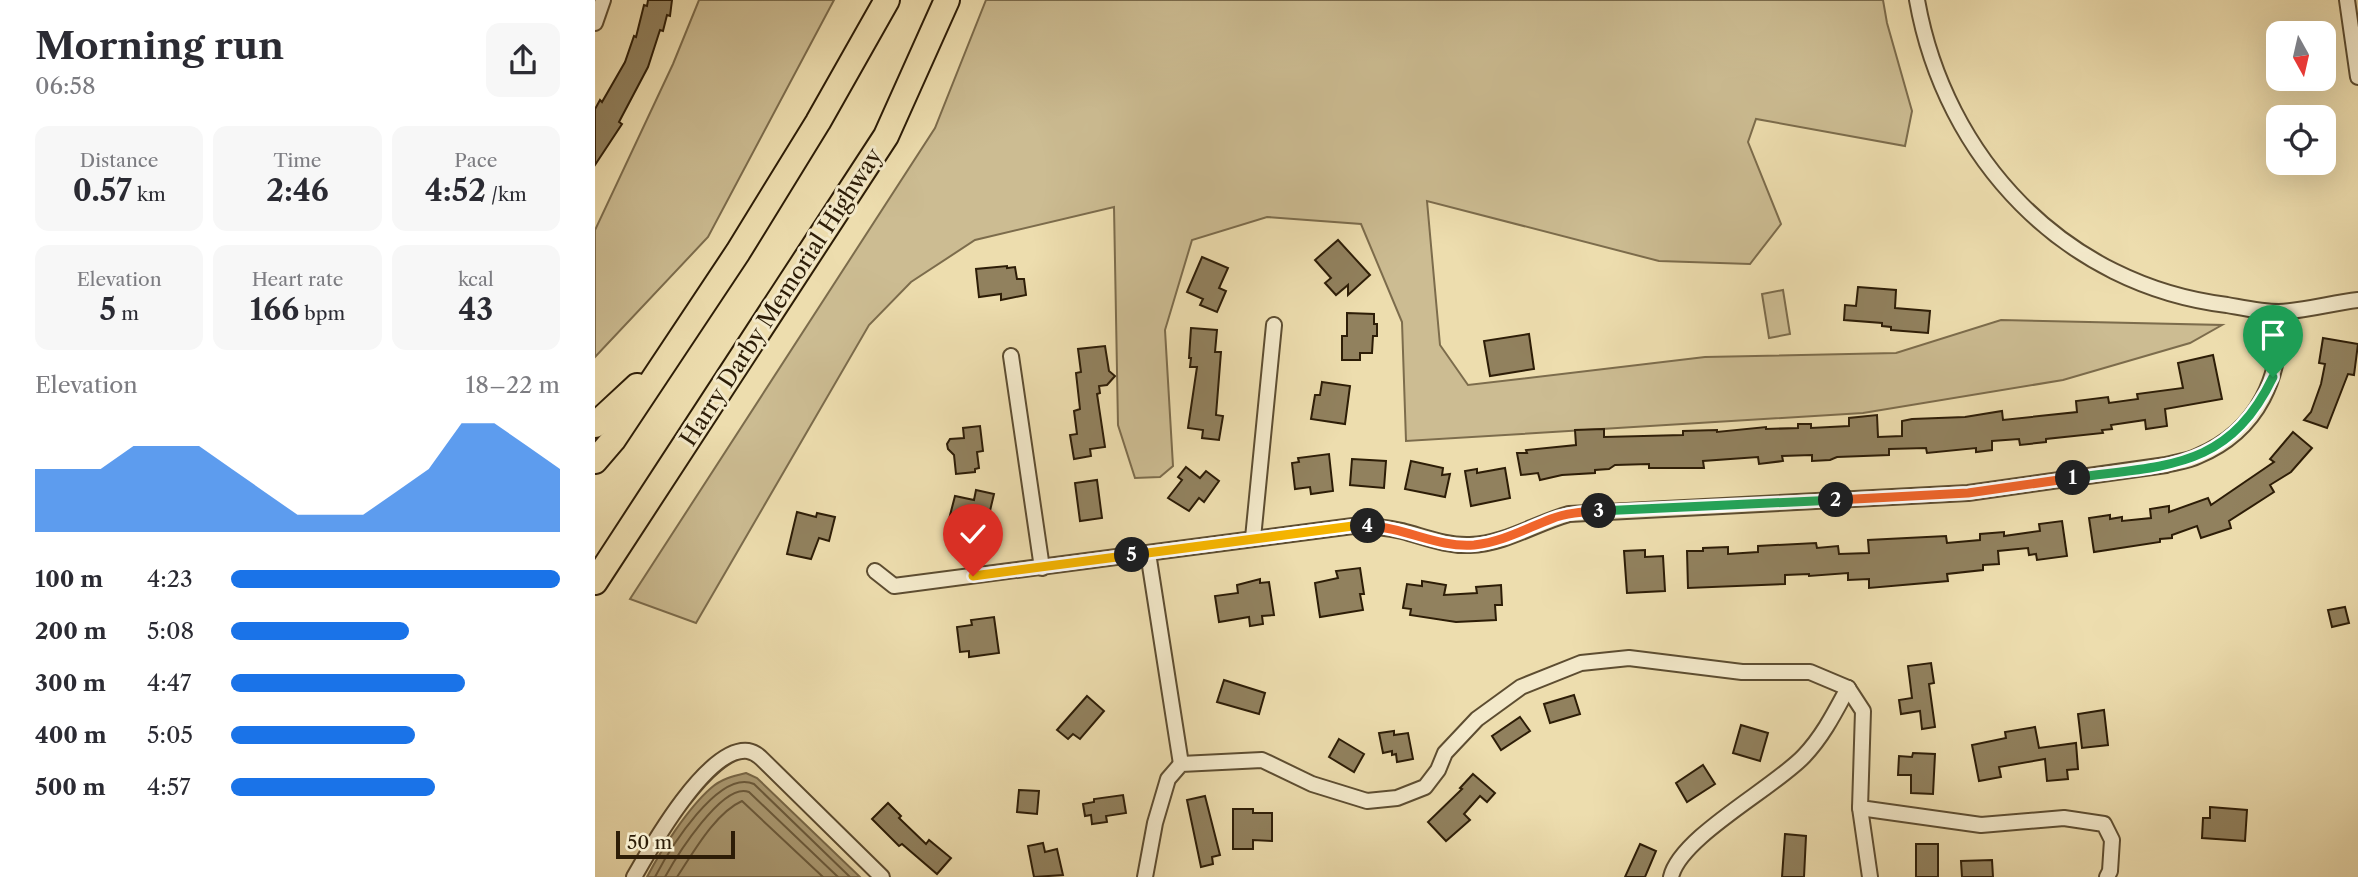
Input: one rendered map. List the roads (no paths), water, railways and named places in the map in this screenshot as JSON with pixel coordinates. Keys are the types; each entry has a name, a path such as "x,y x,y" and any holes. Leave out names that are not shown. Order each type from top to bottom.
{"highway":[{"path":"595,461 613,440 738,252 818,122 887,0"},
{"name":"Harry Darby Memorial Highway","path":"595,582 886,136 947,0"},
{"path":"595,425 665,359"}],"street":[{"path":"595,23 603,0"},
{"path":"1917,0 1929,53 1963,131 1986,166 2010,195 2072,247 2140,282 2174,295 2209,303 2278,312 2358,300"},
{"path":"2347,0 2358,77"},
{"path":"875,571 894,586 1353,526 1378,526 1435,542 1473,545 1510,537 1569,514 1968,493 2167,465 2196,457 2219,445 2238,430 2254,412 2273,377 2277,361 2280,328 2278,312"},
{"path":"1253,538 1274,324"},
{"path":"1011,356 1042,568"},
{"path":"1148,553 1181,764"},
{"path":"1145,877 1155,823 1168,779 1181,764 1262,761 1311,784 1367,801 1397,798 1425,787 1438,770 1445,753 1477,719 1521,687 1581,663 1629,658 1742,672 1810,673 1848,688 1863,711 1860,808 1870,877"},
{"path":"1671,877 1674,866 1713,826 1769,786 1804,756 1831,720 1848,688"},
{"path":"635,877 654,842 698,781 709,769 736,752 746,751 762,759 882,877"},
{"path":"1860,808 1981,825 2064,818 2104,824 2112,840 2110,871 2107,877"}],"water":[{"path":"746,773 757,778 860,877 647,877 676,830 702,796 719,782"}]}
